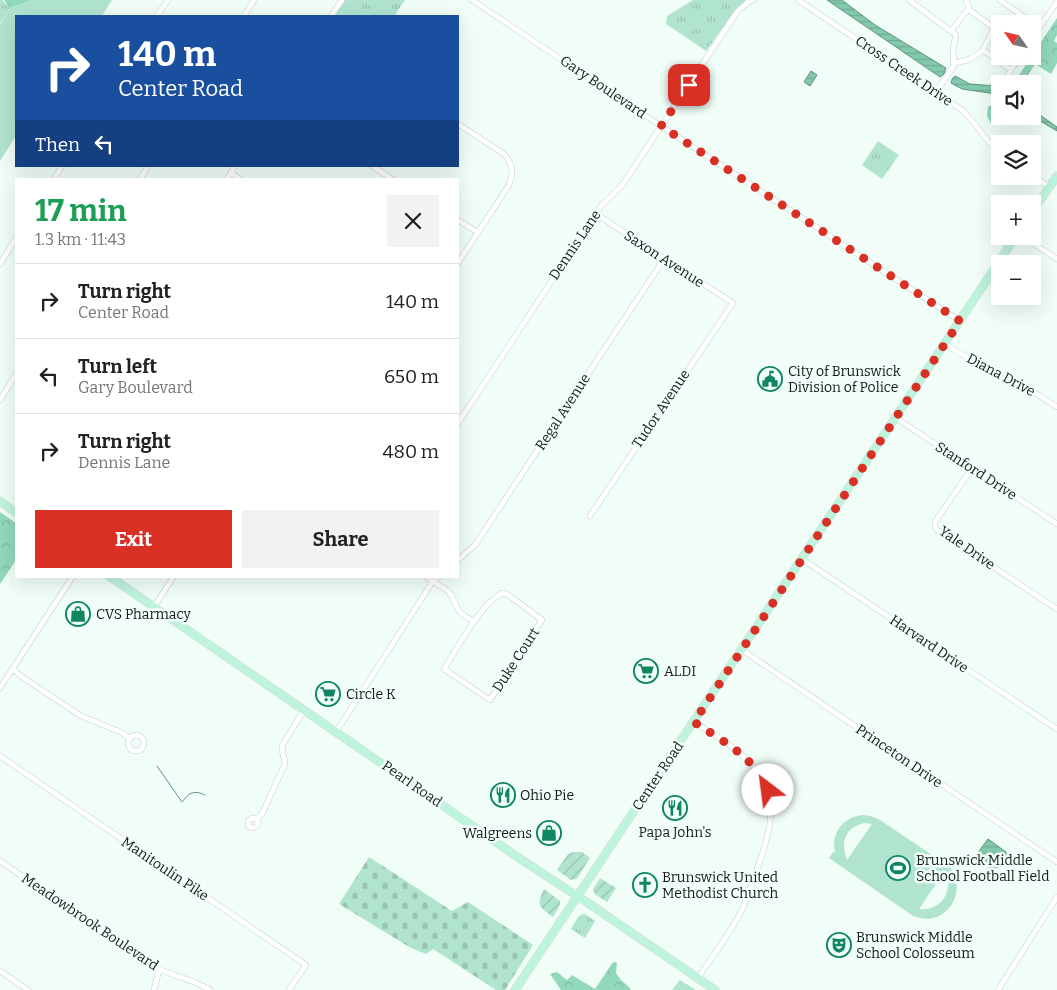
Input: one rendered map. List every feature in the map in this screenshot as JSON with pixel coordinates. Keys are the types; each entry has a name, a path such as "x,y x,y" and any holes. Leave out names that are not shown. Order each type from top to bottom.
{"main road":[{"path":"1041,199 1057,176"},
{"name":"Center Road","path":"515,990 1010,245"},
{"path":"0,501 15,511"},
{"name":"Pearl Road","path":"112,578 715,990"}],"street":[{"path":"158,15 168,0"},
{"path":"245,15 254,0"},
{"path":"332,15 342,0"},
{"name":"Gary Boulevard","path":"472,0 960,321"},
{"name":"Dennis Lane","path":"459,421 601,206 623,184 737,12 753,0"},
{"name":"Cross Creek Drive","path":"798,0 962,110 991,145"},
{"path":"909,0 956,35 952,49 954,66 936,92"},
{"path":"951,31 969,8 966,0"},
{"path":"1000,0 1021,15"},
{"path":"1041,25 1057,2"},
{"path":"968,9 991,24"},
{"path":"953,63 974,58 991,37"},
{"path":"982,50 1011,70"},
{"path":"1008,75 1014,65"},
{"path":"459,125 504,154 512,168 509,185 459,261"},
{"path":"55,178 61,167"},
{"path":"141,178 147,167"},
{"path":"228,178 234,167"},
{"path":"374,167 390,178"},
{"path":"231,173 238,178"},
{"path":"1041,181 1049,187"},
{"name":"Saxon Avenue","path":"596,214 732,303"},
{"path":"459,221 477,232"},
{"path":"0,264 15,240"},
{"path":"1036,245 1057,259"},
{"name":"Regal Avenue","path":"459,559 475,546 664,259"},
{"name":"Tudor Avenue","path":"590,516 732,303"},
{"name":"Diana Drive","path":"945,344 998,376 1028,390 1057,407"},
{"path":"0,400 15,376"},
{"name":"Stanford Drive","path":"896,418 1057,524"},
{"name":"Yale Drive","path":"972,468 935,522 937,530 1057,609"},
{"name":"Harvard Drive","path":"802,559 1057,729"},
{"path":"0,688 72,578"},
{"path":"154,607 173,578"},
{"path":"428,578 448,591 459,610 474,622"},
{"path":"336,732 437,578"},
{"name":"Duke Court","path":"502,592 542,620 490,700 444,669 474,622 483,609 502,592"},
{"name":"Princeton Drive","path":"742,650 1057,862"},
{"path":"12,669 81,716 123,733 130,739"},
{"path":"256,819 262,814 283,771 285,764 282,750 283,744 304,710"},
{"path":"694,722 731,746 753,767 765,784 770,796 766,842 744,904 735,922 698,978"},
{"name":"Manitoulin Pike","path":"0,756 306,965 289,990"},
{"name":"Meadowbrook Boulevard","path":"0,861 160,970 189,979 210,990"},
{"path":"998,990 1057,897"},
{"path":"154,990 160,970"},
{"path":"0,971 28,990"}],"green space":[{"path":"0,0 10,8 0,23"},
{"path":"4,0 32,0 10,8"},
{"path":"32,0 112,0 103,15 15,15 15,138 0,161 0,24 10,8"},
{"path":"344,0 405,0 396,15 335,15"},
{"path":"693,0 746,0 737,8 706,51 666,24 667,16"},
{"path":"1057,18 1057,35 1054,41 1057,43 1057,63 1051,74 1037,65 1041,65 1041,42"},
{"path":"1026,65 1034,65 1028,75 1019,75"},
{"path":"991,106 991,124 987,116 988,107"},
{"path":"878,141 899,155 882,179 862,165"},
{"path":"0,512 15,522 15,562 0,584"},
{"path":"862,815 871,816 880,820 950,867 954,874 957,890 952,904 947,910 941,915 930,919 913,916 829,858 833,852 835,853 835,839 840,828 849,819","holes":["864,823 872,824 847,860 844,842 848,832 852,828","944,872 948,886 944,898 933,907 919,909"]},
{"path":"582,852 590,858 578,877 571,880 557,870 568,854"},
{"path":"369,857 452,911 468,902 533,945 505,990 496,990 433,949 426,954 411,948 339,904"},
{"path":"600,878 616,888 607,902 593,891"},
{"path":"544,889 560,901 560,905 553,917 540,905"},
{"path":"582,914 595,921 585,938 571,929"},
{"path":"613,962 617,963 616,973 630,990 561,990 550,974 557,972 567,980 572,975 595,989"},
{"path":"680,980 696,990 672,990"}],"shaded area":[{"path":"827,0 842,0 875,25 946,68 944,74 940,77"},
{"path":"811,71 817,75 810,86 804,82"},
{"path":"955,76 970,84 991,86 991,94 962,89 951,83"},
{"path":"1041,116 1057,127 1057,131 1041,121"},
{"path":"988,839 1006,852 1007,855 999,867 991,869 982,861 979,854 979,851"}],"waterway":[{"path":"157,766 182,802"},
{"path":"183,801 192,793 205,795"}],"place":[{"name":"City of Brunswick Division of Police","path":"770,379"},
{"name":"CVS Pharmacy","path":"78,614"},
{"name":"ALDI","path":"646,671"},
{"name":"Circle K","path":"328,694"},
{"name":"Ohio Pie","path":"503,795"},
{"name":"Papa John's","path":"675,808"},
{"name":"Walgreens","path":"549,833"},
{"name":"Brunswick Middle School Football Field","path":"898,868"},
{"name":"Brunswick United Methodist Church","path":"645,885"},
{"name":"Brunswick Middle School Colosseum","path":"839,945"}],"route":[{"path":"689,85 661,126 960,321 694,722 739,752 759,773 768,790"}]}
